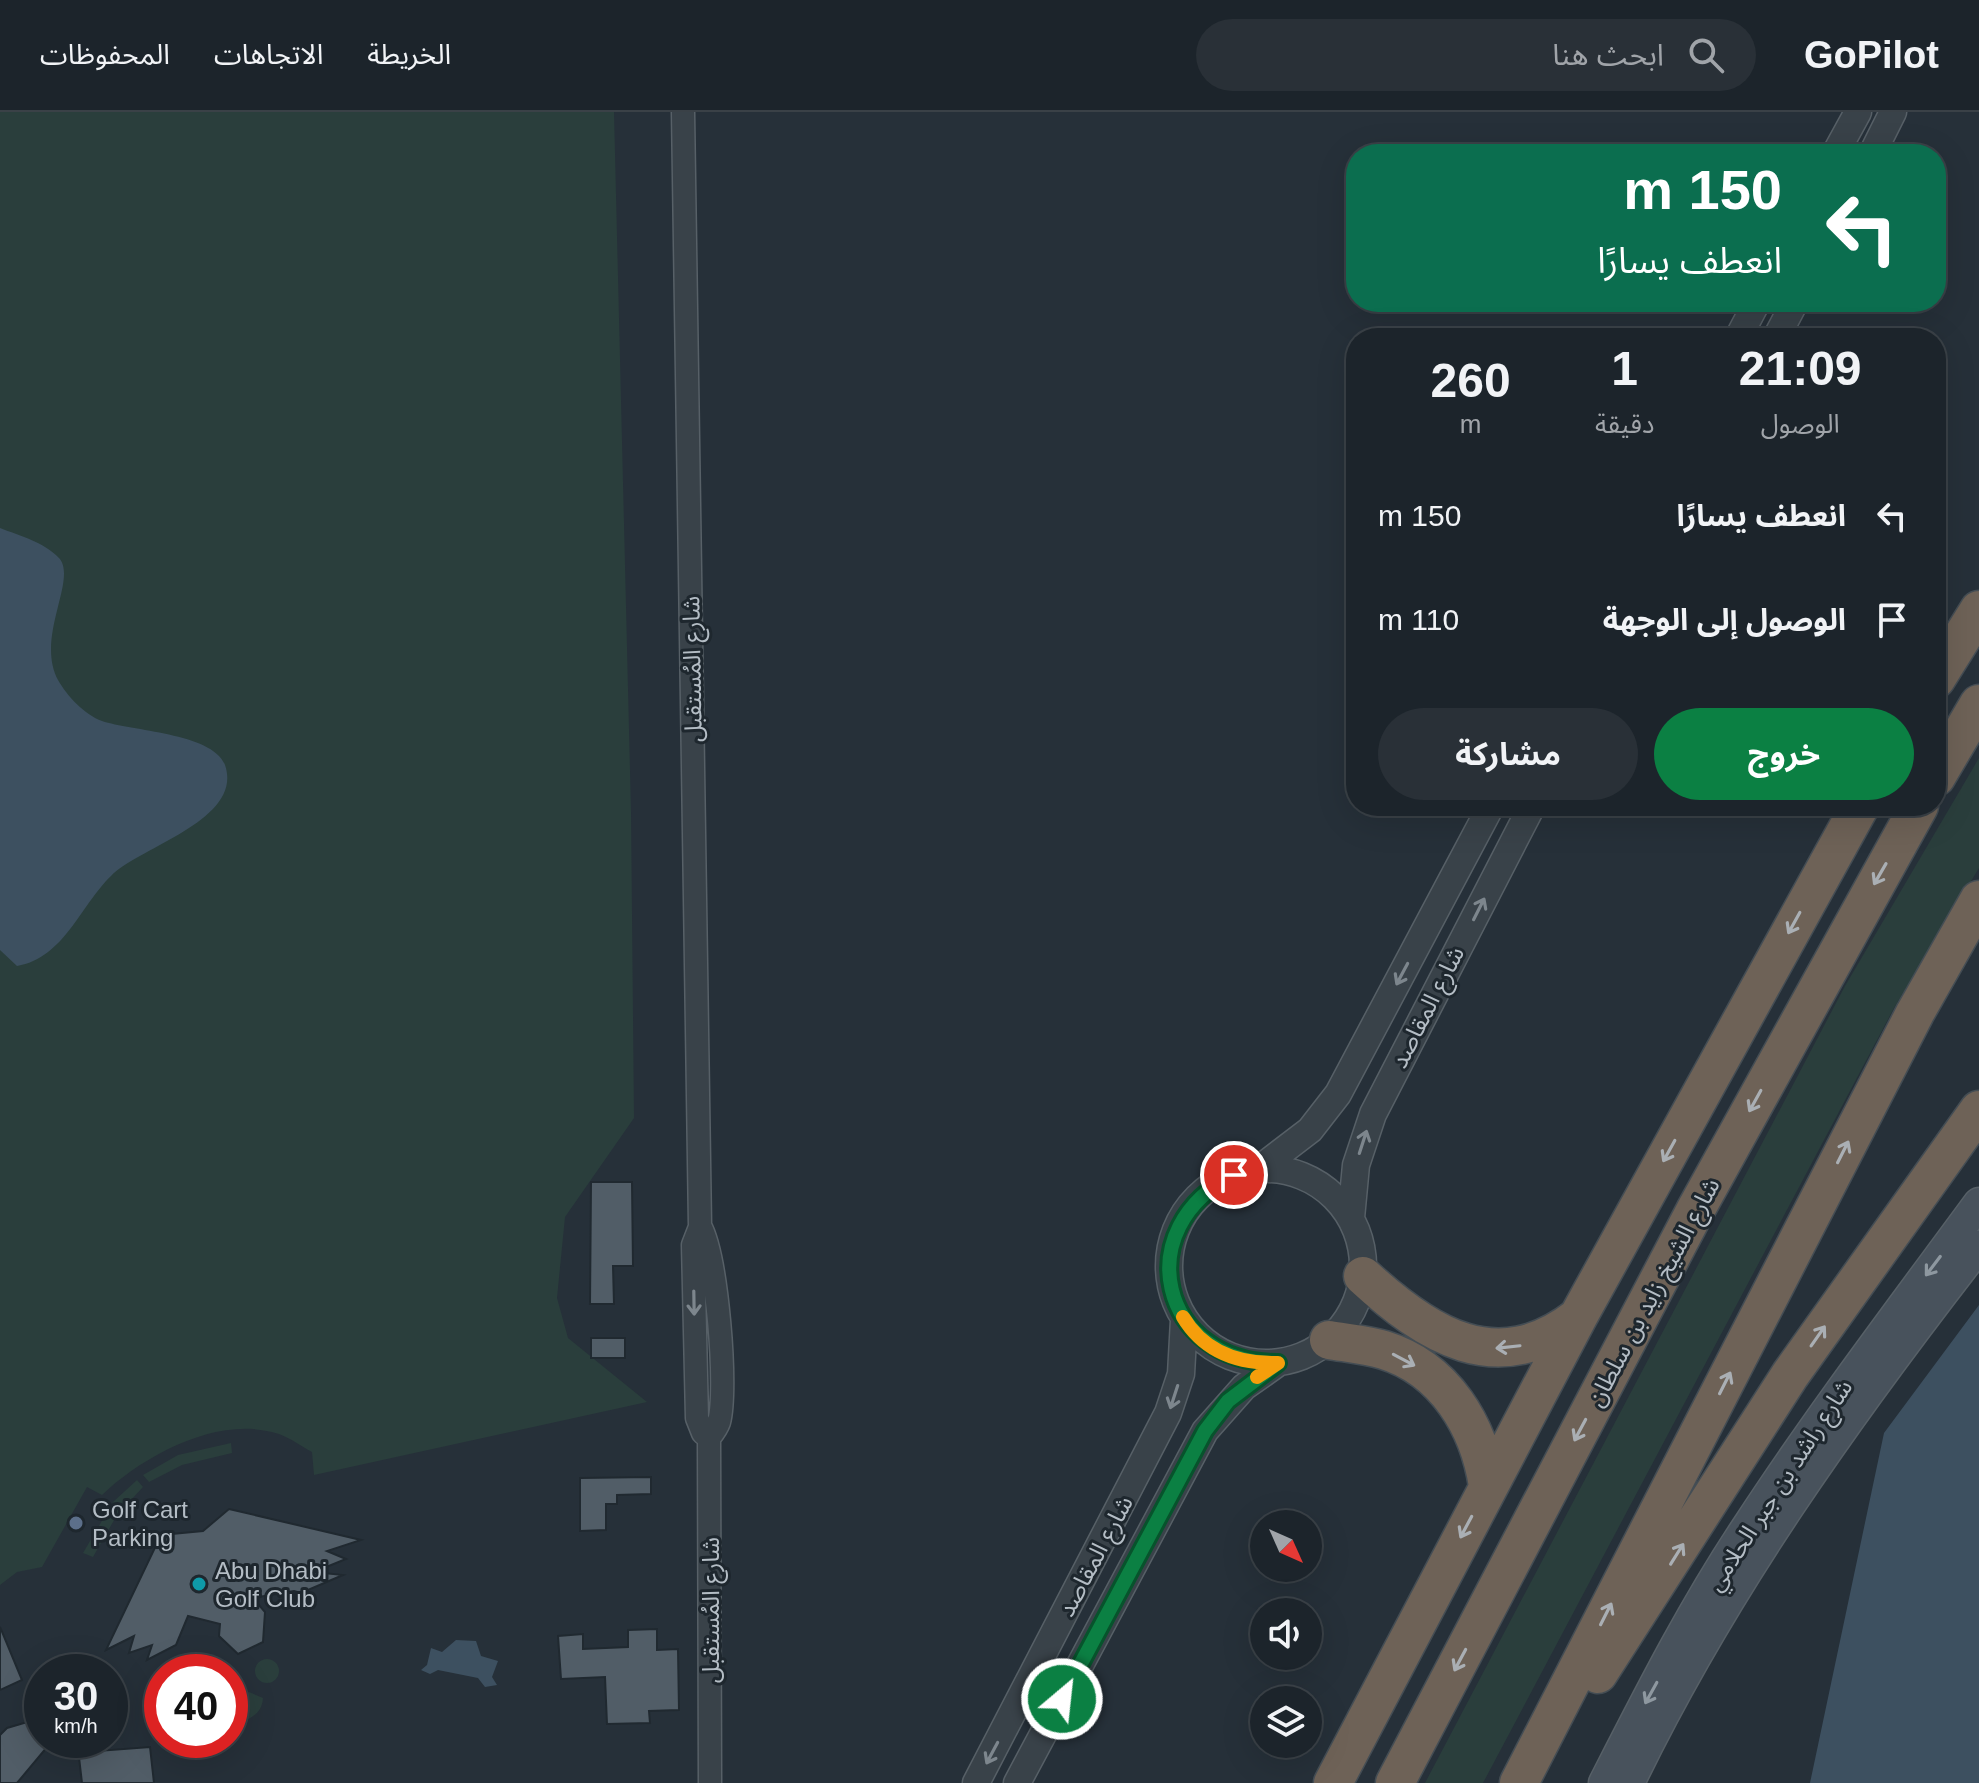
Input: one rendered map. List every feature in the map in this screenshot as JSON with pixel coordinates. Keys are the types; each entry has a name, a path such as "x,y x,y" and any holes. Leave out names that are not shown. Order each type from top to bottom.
{"highway":[{"path":"1946,663 1979,610"},
{"path":"1946,760 1979,704"},
{"path":"1333,1783 1578,1317 1854,816"},
{"name":"شارع الشيخ زايد بن سلطان","path":"1395,1783 1703,1197 1913,816"},
{"path":"1519,1783 1915,1013 1979,900"},
{"path":"1526,1783 1790,1375 1979,1110"},
{"path":"1363,1276 1423,1325 1453,1338 1492,1349 1538,1341 1578,1317"},
{"path":"1329,1340 1393,1353 1433,1378 1465,1416 1480,1449 1488,1486"}],"main road":[{"name":"شارع راشد بن جبر الحلامي","path":"1604,1783 1687,1627 1747,1525 1851,1376 1979,1203"},
{"name":"شارع راشد بن جبر الحلامي","path":"1629,1783 1680,1686 1771,1535 1871,1388 1979,1246"}],"street":[{"name":"شارع المُستقبل","path":"683,112 700,1226 693,1245 697,1418 703,1433 709,1438 710,1783"},
{"path":"1840,144 1858,112"},
{"path":"1877,144 1893,112"},
{"name":"شارع المقاصد","path":"1259,1169 1310,1130 1338,1094 1486,816"},
{"name":"شارع المقاصد","path":"1351,1218 1356,1165 1373,1114 1527,816"},
{"path":"1259,1169 1302,1176 1321,1186 1351,1218 1359,1237 1363,1276 1349,1317 1329,1340 1309,1353 1278,1363 1256,1363 1225,1355 1198,1337 1184,1320 1173,1298 1169,1273 1170,1247 1178,1224 1192,1203 1211,1186 1234,1175 1259,1169"},
{"name":"شارع المقاصد","path":"976,1783 1168,1413 1181,1374 1184,1320"},
{"name":"شارع المقاصد","path":"1017,1783 1205,1431 1228,1401 1278,1363"}],"green space":[{"path":"0,112 614,112 631,812 634,1118 565,1217 557,1298 568,1338 647,1402 314,1475 312,1452 279,1434 256,1429 207,1434 160,1453 102,1495 87,1487 42,1567 17,1572 0,1585"},
{"path":"1979,758 1979,868 1894,1008 1483,1783 1425,1783 1845,986"},
{"path":"231,1443 232,1453 182,1465 149,1482 143,1475 178,1455"},
{"path":"137,1480 143,1487 117,1515 93,1557 83,1553 113,1502"},
{"path":"267,1659 276,1662 279,1671 276,1680 267,1683 258,1680 255,1671 258,1662"},
{"path":"248,1693 263,1698 261,1708 248,1719"}],"water":[{"path":"0,528 31,540 59,558 64,580 53,628 52,663 58,680 71,698 83,710 102,721 170,735 205,746 217,754 225,765 227,784 219,801 205,817 111,876 59,942 33,961 17,966 0,950"},
{"path":"1979,1305 1979,1783 1810,1783 1884,1433"},
{"path":"456,1640 476,1641 481,1656 498,1661 492,1677 497,1685 485,1687 478,1678 438,1670 430,1674 421,1670 427,1665 431,1648 442,1652"}],"building":[{"path":"591,1182 632,1182 633,1266 613,1266 614,1304 590,1304"},
{"path":"591,1338 625,1338 625,1358 591,1358"},
{"path":"651,1477 651,1494 617,1495 617,1504 606,1504 606,1530 580,1531 580,1478"},
{"name":"Abu Dhabi Golf Club","path":"229,1509 361,1540 327,1551 346,1559 314,1572 343,1575 301,1593 294,1591 253,1598 265,1612 263,1642 238,1654 219,1636 220,1624 188,1616 176,1645 159,1654 149,1654 152,1645 129,1653 134,1636 106,1650 161,1535 203,1531"},
{"path":"0,1627 22,1680 0,1690"},
{"path":"657,1629 657,1650 678,1649 679,1710 649,1711 650,1723 607,1724 605,1677 561,1679 558,1636 583,1634 583,1649 628,1647 628,1630"},
{"path":"24,1723 24,1758 38,1758 17,1783 0,1783 0,1735 7,1728"},
{"path":"144,1747 144,1758 151,1758 154,1783 82,1783 79,1758 128,1758 128,1749"}],"slow traffic":[{"path":"1183,1317 1198,1337 1215,1350 1235,1359 1278,1363 1257,1377"}],"place":[{"name":"Golf Cart Parking","path":"76,1523"},
{"name":"Abu Dhabi Golf Club","path":"199,1584"}],"route":[{"path":"1062,1699 1205,1431 1228,1401 1278,1363 1235,1359 1215,1350 1198,1337 1184,1320 1173,1298 1169,1273 1170,1247 1178,1224 1192,1203 1211,1186 1234,1175"}]}
